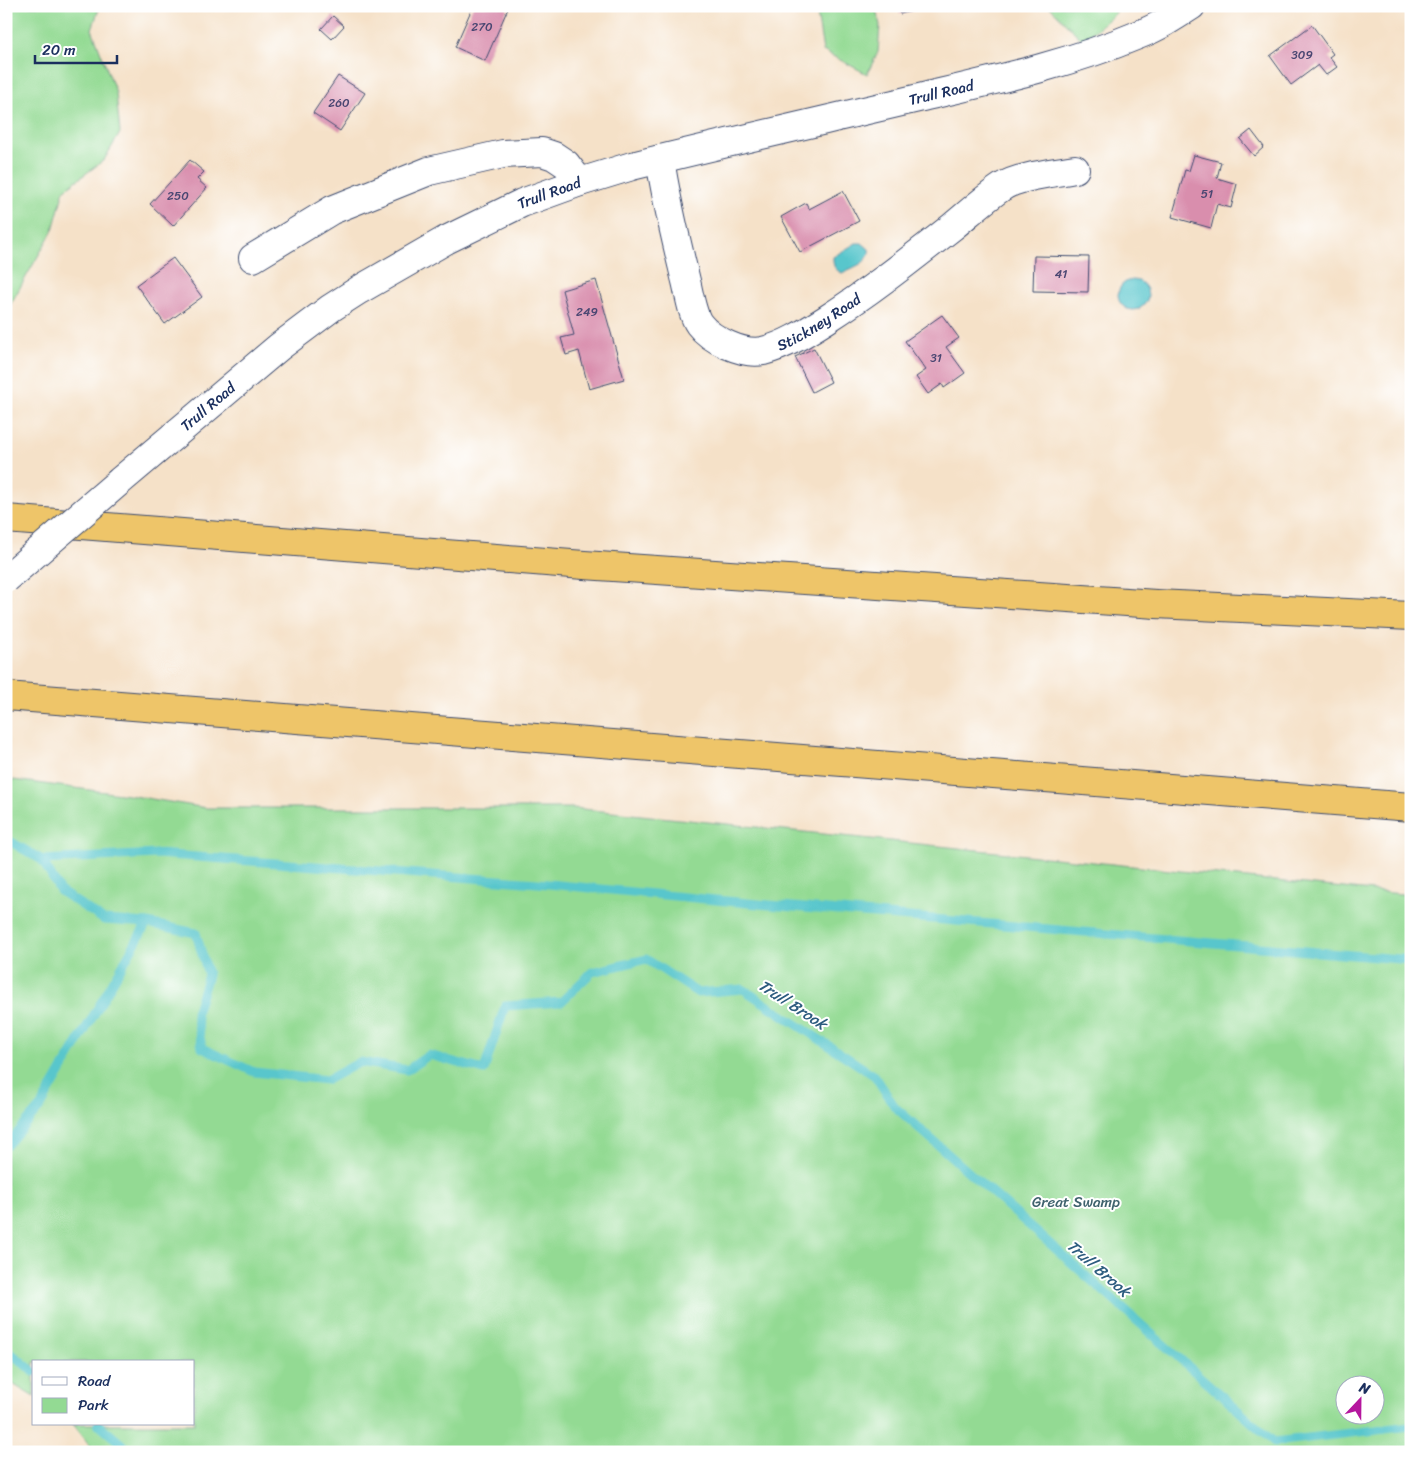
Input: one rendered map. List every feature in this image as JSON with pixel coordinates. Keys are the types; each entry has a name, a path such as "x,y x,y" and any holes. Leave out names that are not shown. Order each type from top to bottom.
{"highway":[{"path":"6,519 624,568 1156,604 1411,616"},
{"path":"6,696 1411,807"}],"street":[{"name":"Trull Road","path":"6,579 279,347 324,313 359,290 438,244 480,223 522,203 580,182 660,159 969,87 1064,62 1139,35 1166,22 1191,6"},
{"path":"252,258 332,210 429,171 503,154 542,152 554,156 566,164 580,182"},
{"name":"Stickney Road","path":"660,159 666,197 693,309 699,324 713,337 727,344 753,352 763,351 791,339 814,327 857,299 906,264 991,195 1011,182 1075,169"}],"green space":[{"path":"6,6 100,6 92,29 116,93 120,133 104,160 64,190 53,230 6,312"},
{"path":"816,6 875,6 880,25 878,52 867,74 823,51"},
{"path":"1049,6 1115,6 1116,13 1083,41"},
{"name":"Great Swamp","path":"6,779 128,795 206,808 573,808 1411,895 1411,1452 95,1452 75,1426 195,1426 195,1360 32,1360 32,1396 6,1380"}],"water":[{"path":"856,243 862,243 869,249 869,254 860,264 842,273 834,267 833,257"},
{"path":"1133,280 1144,284 1148,295 1144,306 1133,310 1122,306 1118,295 1122,284"}],"building":[{"path":"473,6 509,6 485,61 455,47"},
{"path":"898,6 929,6 929,7 900,14"},
{"path":"333,16 344,26 332,39 321,29"},
{"path":"1312,25 1333,54 1329,57 1337,67 1326,75 1318,65 1291,85 1270,56"},
{"path":"338,76 365,93 340,131 313,113"},
{"path":"1251,130 1264,147 1254,156 1240,139"},
{"path":"1194,155 1221,162 1217,178 1237,184 1231,208 1217,204 1211,228 1172,217 1185,170 1189,171"},
{"path":"190,160 204,172 197,179 207,188 173,226 150,204"},
{"path":"843,191 859,221 800,252 781,217 806,203 809,209"},
{"path":"1034,256 1089,257 1088,292 1033,291"},
{"path":"173,258 202,297 165,324 136,285"},
{"path":"596,280 624,379 589,389 579,351 566,355 561,338 574,335 562,290"},
{"path":"942,315 959,338 946,347 965,373 944,388 942,384 928,394 916,377 926,370 905,341"},
{"path":"814,348 831,382 812,392 795,357"}],"waterway":[{"name":"Trull Brook","path":"6,839 42,860 60,891 104,920 147,923 196,933 208,975 196,1013 202,1048 254,1072 327,1080 360,1062 407,1070 429,1055 484,1070 505,1006 561,1002 592,972 646,959 698,993 743,989 875,1076 895,1107 1274,1442 1411,1426"},
{"path":"42,860 157,854 538,883 758,904 1411,960"},
{"path":"6,1146 41,1106 147,923"},
{"path":"6,1349 32,1370"},
{"path":"100,1426 131,1452"}]}
